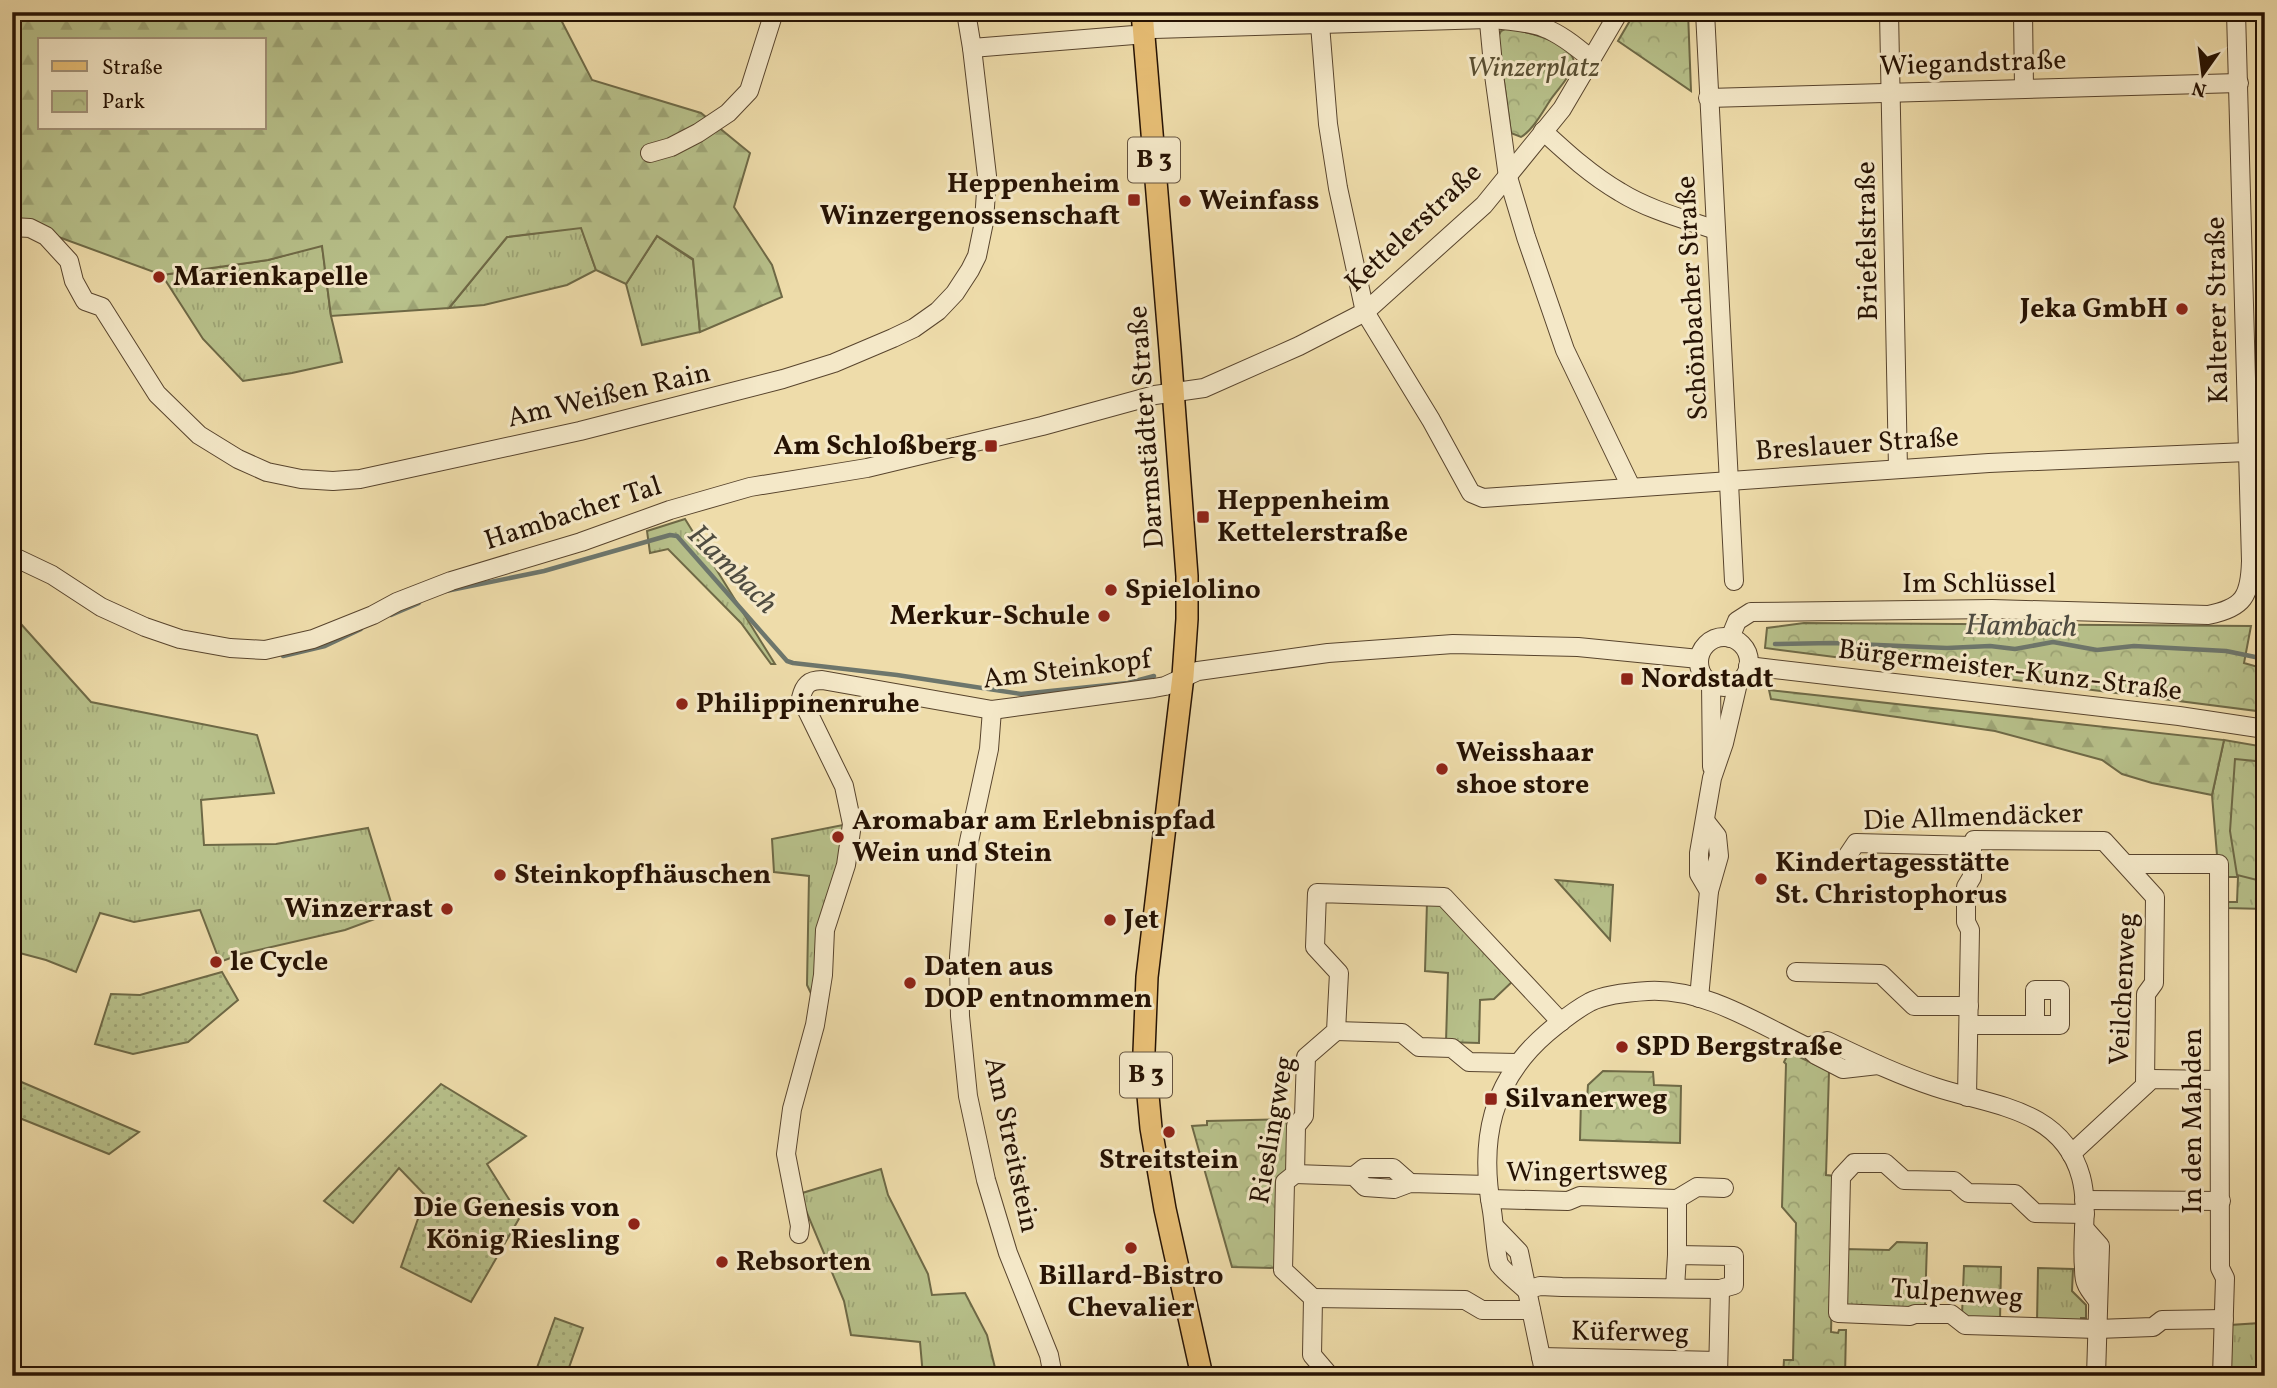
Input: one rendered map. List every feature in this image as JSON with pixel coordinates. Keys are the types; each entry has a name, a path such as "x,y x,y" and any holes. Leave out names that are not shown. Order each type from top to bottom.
{"main road":[{"name":"Darmstädter Straße","path":"1143,22 1186,576 1187,626 1147,977 1144,1052 1152,1128 1165,1209 1202,1376"}],"street":[{"path":"650,153 671,147 698,133 728,113 749,91 774,12"},
{"name":"Am Weißen Rain","path":"12,227 30,228 46,236 69,261 74,281 85,301 102,307 157,394 200,435 238,459 267,472 312,480 360,479 580,431 740,391 834,363 914,328 946,303 974,263 984,222 987,176 966,12"},
{"name":"Kettelerstraße","path":"1172,393 1205,388 1236,376 1365,312 1483,205 1508,177 1562,109 1619,12"},
{"name":"Schönbacher Straße","path":"1705,12 1734,581"},
{"name":"Briefelstraße","path":"1889,12 1898,469"},
{"path":"2023,12 2024,88"},
{"name":"Kalterer Straße","path":"2236,12 2250,582 2246,595 2239,604"},
{"path":"972,48 1134,35 1143,22 1154,29 1319,18 1488,15 1547,28 1565,38 1591,59"},
{"path":"1488,15 1508,177 1565,350 1631,487"},
{"path":"1319,18 1328,124 1338,188 1365,312"},
{"name":"Wiegandstraße","path":"1708,98 2239,83"},
{"path":"1544,131 1579,164 1622,193 1716,230"},
{"name":"Breslauer Straße","path":"1365,312 1431,420 1471,493 1483,498 1898,469 2247,452"},
{"name":"Hambacher Tal","path":"12,556 52,575 101,607 145,627 180,639 230,648 265,650 313,639 373,615 397,601 451,581 750,487 867,468 1172,393"},
{"name":"Im Schlüssel","path":"1730,638 1737,621 1751,612 1992,609 2208,615 2228,611 2239,604"},
{"path":"1730,638 1742,646 1748,666 1738,683 1724,687 1711,683 1702,673 1699,659 1707,644 1730,638"},
{"path":"1183,676 1198,671 1328,653 1473,644 1578,647 1699,659"},
{"name":"Bürgermeister-Kunz-Straße","path":"1748,666 2179,716 2265,729"},
{"name":"Am Steinkopf","path":"799,1234 800,1226 786,1154 790,1118 819,1007 825,930 846,865 852,824 844,786 801,698 804,687 812,680 822,680 992,710 1154,688 1165,686 1183,676"},
{"path":"1711,683 1712,778"},
{"path":"1699,998 1709,891 1719,844 1717,836 1706,821 1712,778 1724,743 1738,683"},
{"name":"Am Streitstein","path":"992,710 989,750 968,846 959,957 960,1016 968,1096 986,1180 1008,1254 1049,1355 1053,1376"},
{"name":"Die Allmendäcker","path":"1848,855 1856,843 1972,846 1974,840 2104,841 2126,864"},
{"path":"1967,1097 1970,930 1966,922 1966,887 1972,877 1972,846"},
{"path":"2126,864 2163,864"},
{"name":"Veilchenweg","path":"2126,864 2155,897"},
{"name":"Veilchenweg","path":"2145,1085 2146,994 2154,983 2155,897 2163,864"},
{"name":"In den Mahden","path":"2163,864 2219,864 2220,1268 2225,1278 2222,1376"},
{"path":"1517,1063 1469,1062 1452,1048 1419,1047 1402,1033 1336,1031 1339,973 1315,947 1317,893 1444,897 1561,1022"},
{"path":"1796,972 1881,974 1914,1006 1969,1006"},
{"path":"1545,1376 1518,1252 1495,1227 1489,1192 1488,1142 1491,1125 1505,1084 1517,1063 1532,1046 1561,1022 1591,1001 1646,991 1671,991 1714,1003 1807,1047 1816,1055 1843,1069 1878,1065 1934,1087 2012,1108 2032,1117 2058,1136 2071,1154 2080,1175 2084,1214 2085,1283 2098,1301 2096,1376"},
{"path":"1969,1025 2035,1025"},
{"name":"Rieslingweg","path":"1313,1298 1283,1270 1285,1182 1294,1174 1296,1125 1304,1116 1306,1057 1336,1031"},
{"name":"Veilchenweg","path":"2071,1154 2152,1079 2218,1080"},
{"name":"Tulpenweg","path":"2084,1214 2035,1213 2015,1194 1968,1193 1954,1181 1904,1180 1885,1163 1854,1163 1841,1177 1838,1313 1910,1316 1951,1314 1965,1325 2097,1329"},
{"name":"Wingertsweg","path":"1294,1174 1354,1176 1365,1188 1394,1189 1410,1183 1568,1201 1580,1196 1677,1199 1697,1187 1724,1188"},
{"path":"1675,1288 1677,1199"},
{"path":"2084,1214 2221,1201"},
{"path":"1526,1290 1540,1286 1720,1289 1734,1285 1734,1256 1677,1255"},
{"path":"1718,1368 1720,1289"},
{"path":"1330,1376 1312,1355 1313,1298 1465,1300 1482,1310 1531,1310"},
{"path":"2097,1329 2153,1327 2162,1320 2224,1319"},
{"name":"Küferweg","path":"1541,1357 1718,1368"}],"green space":[{"path":"12,12 557,12 592,80 701,113 750,153 734,207 772,265 782,297 700,332 693,259 657,236 626,284 596,270 581,228 507,237 449,308 331,316 322,246 268,260 162,275 26,225 12,214"},
{"path":"1635,12 1688,12 1691,91 1618,41"},
{"name":"Winzerplatz","path":"1507,28 1560,45 1573,59 1569,75 1534,125 1521,137 1511,133 1498,37 1501,31"},
{"path":"581,227 596,270 567,285 484,305 449,308 507,237"},
{"path":"657,236 693,260 700,332 642,345 626,284"},
{"path":"322,245 331,316 342,362 292,373 243,381 203,339 162,275 268,260"},
{"path":"685,519 775,664 771,664 741,623 668,549 650,553 647,531"},
{"path":"12,614 91,702 257,735 274,793 201,800 204,845 276,844 368,828 394,912 345,930 241,954 220,962 200,910 134,922 100,913 76,972 12,951"},
{"path":"1804,623 2251,626 2244,663 2265,669 2265,712 1765,648 1767,628"},
{"path":"1769,690 2224,740 2212,795 2152,783 2122,774 2102,760 1995,731 1771,699"},
{"path":"2224,740 2265,747 2265,909 2226,908 2226,902 2237,902 2238,877 2226,877 2226,865 2217,855 2212,795"},
{"path":"2235,759 2265,762 2265,882 2237,875 2230,831"},
{"path":"848,824 816,1004 807,985 809,876 774,872 772,839"},
{"path":"1556,880 1613,885 1610,940"},
{"path":"1427,902 1442,902 1515,979 1494,999 1480,1000 1479,1043 1446,1042 1448,973 1425,971"},
{"path":"222,972 238,1000 188,1042 133,1054 95,1044 111,994 140,995"},
{"path":"1789,1052 1829,1071 1826,1175 1835,1176 1831,1332 1846,1330 1845,1376 1783,1376 1784,1360 1793,1360 1796,1223 1782,1207 1784,1062"},
{"path":"1603,1071 1653,1072 1654,1085 1681,1086 1680,1143 1580,1140 1581,1100 1587,1100 1588,1085"},
{"path":"12,1078 139,1132 109,1154 12,1115"},
{"path":"441,1084 526,1136 487,1164 520,1217 471,1302 401,1267 426,1196 399,1168 353,1223 324,1201"},
{"path":"1288,1119 1289,1170 1277,1268 1232,1267 1192,1126 1207,1125 1207,1121"},
{"path":"881,1169 888,1195 928,1274 932,1295 965,1293 987,1335 997,1376 923,1376 920,1342 851,1335 844,1301 799,1194"},
{"path":"1897,1242 1927,1243 1925,1307 1910,1309 1847,1306 1845,1249 1889,1250"},
{"path":"1964,1266 2001,1267 2000,1321 1967,1320 1962,1315"},
{"path":"2038,1268 2073,1269 2072,1291 2086,1305 2086,1318 2081,1318 2081,1323 2037,1322"},
{"path":"2260,1316 2265,1316 2265,1376 2229,1376 2230,1325 2260,1323"},
{"path":"555,1318 583,1328 566,1376 534,1376"}],"waterway":[{"name":"Hambach","path":"446,591 544,571 670,535 677,536 787,661 793,663 897,675 1021,694 1128,683 1154,676"},
{"name":"Hambach","path":"391,615 419,603"},
{"name":"Hambach","path":"283,656 325,646 361,629"},
{"name":"Hambach","path":"1775,644 1832,643 1947,648 1990,646 2015,649 2053,642 2097,650 2134,646 2226,651 2265,659"}],"place":[{"name":"Heppenheim Winzergenossenschaft","path":"1134,200"},
{"name":"Weinfass","path":"1185,201"},
{"name":"Marienkapelle","path":"159,277"},
{"name":"Jeka GmbH","path":"2182,309"},
{"name":"Am Schloßberg","path":"991,446"},
{"name":"Heppenheim Kettelerstraße","path":"1203,517"},
{"name":"Spielolino","path":"1111,590"},
{"name":"Merkur-Schule","path":"1104,616"},
{"name":"Nordstadt","path":"1627,679"},
{"name":"Philippinenruhe","path":"682,704"},
{"name":"Weisshaar shoe store","path":"1442,769"},
{"name":"Aromabar am Erlebnispfad Wein und Stein","path":"838,837"},
{"name":"Steinkopfhäuschen","path":"500,875"},
{"name":"Kindertagesstätte St. Christophorus","path":"1761,879"},
{"name":"Winzerrast","path":"447,909"},
{"name":"Jet","path":"1110,920"},
{"name":"le Cycle","path":"216,962"},
{"name":"Daten aus DOP entnommen","path":"910,983"},
{"name":"SPD Bergstraße","path":"1622,1047"},
{"name":"Silvanerweg","path":"1491,1099"},
{"name":"Streitstein","path":"1169,1132"},
{"name":"Die Genesis von König Riesling","path":"634,1224"},
{"name":"Billard-Bistro Chevalier","path":"1131,1248"},
{"name":"Rebsorten","path":"722,1262"}]}
